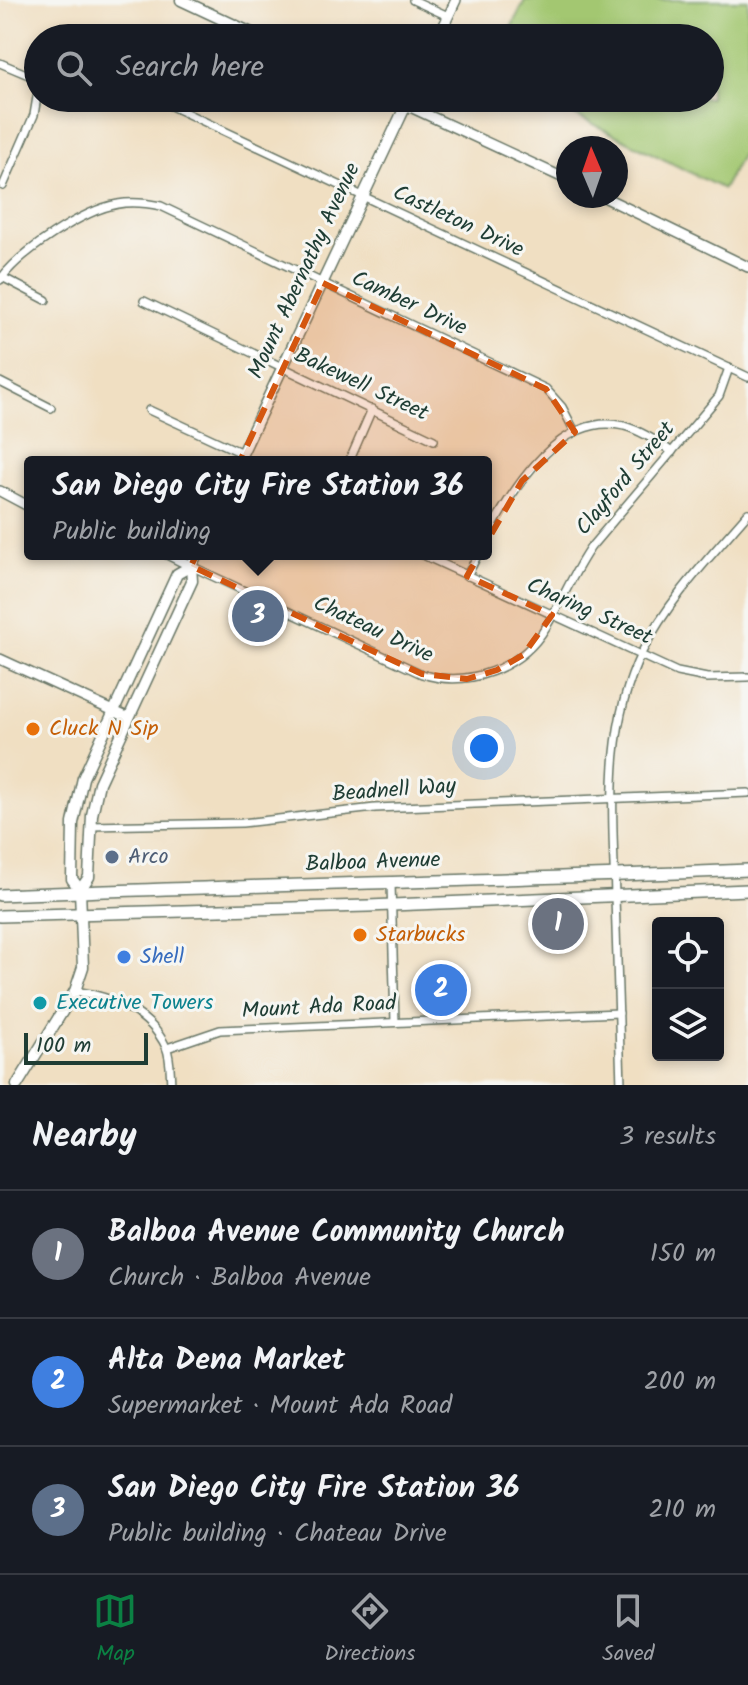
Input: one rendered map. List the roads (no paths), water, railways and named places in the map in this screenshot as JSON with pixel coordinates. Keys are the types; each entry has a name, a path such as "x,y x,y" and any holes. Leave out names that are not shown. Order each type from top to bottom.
{"main road":[{"path":"181,0 232,24"},
{"name":"Mount Abernathy Avenue","path":"241,456 403,112"},
{"path":"80,890 89,877 91,826 99,783 192,581 191,566 194,560"},
{"path":"17,1085 75,991 83,967 80,890 72,879 73,823 83,778 177,574 191,566"},
{"name":"Balboa Avenue","path":"0,895 748,870"},
{"name":"Balboa Avenue","path":"0,916 748,890"}],"street":[{"path":"413,0 448,16"},
{"path":"444,24 456,0"},
{"path":"0,63 24,73"},
{"path":"3,186 34,112"},
{"name":"Castleton Drive","path":"184,112 748,377"},
{"path":"429,112 556,174"},
{"name":"Camber Drive","path":"1,279 36,246 95,211 116,204 139,202 161,206 546,389 562,407 575,432"},
{"path":"627,208 748,267"},
{"path":"1,279 46,300"},
{"name":"Bakewell Street","path":"144,301 434,440"},
{"name":"Clayford Street","path":"552,615 591,547 719,396 729,368"},
{"path":"0,382 51,408"},
{"path":"352,456 372,409"},
{"path":"149,410 236,456"},
{"path":"492,529 522,481 548,450 587,426 623,426 647,434 672,452"},
{"path":"0,491 24,504"},
{"path":"621,1085 612,798 616,729 640,654 671,603 748,513"},
{"name":"Chateau Drive","path":"179,560 435,678 467,679 497,670 523,655 545,630 552,615"},
{"name":"Charing Street","path":"434,560 677,672 707,678 748,677"},
{"path":"467,576 475,560"},
{"path":"0,659 129,718"},
{"name":"Beadnell Way","path":"91,826 242,823 375,808 748,793"},
{"path":"391,884 395,1022"},
{"path":"75,991 90,993 135,1012 154,1028 167,1048 171,1085"},
{"name":"Mount Ada Road","path":"167,1048 220,1030 619,1013"}],"place":[{"name":"San Diego City Fire Station 36","path":"258,616"},
{"name":"Cluck N Sip","path":"33,729"},
{"name":"Arco","path":"112,857"},
{"name":"Balboa Avenue Community Church","path":"558,924"},
{"name":"Starbucks","path":"360,935"},
{"name":"Shell","path":"124,957"},
{"name":"Alta Dena Market","path":"441,990"},
{"name":"Executive Towers","path":"40,1003"}]}
